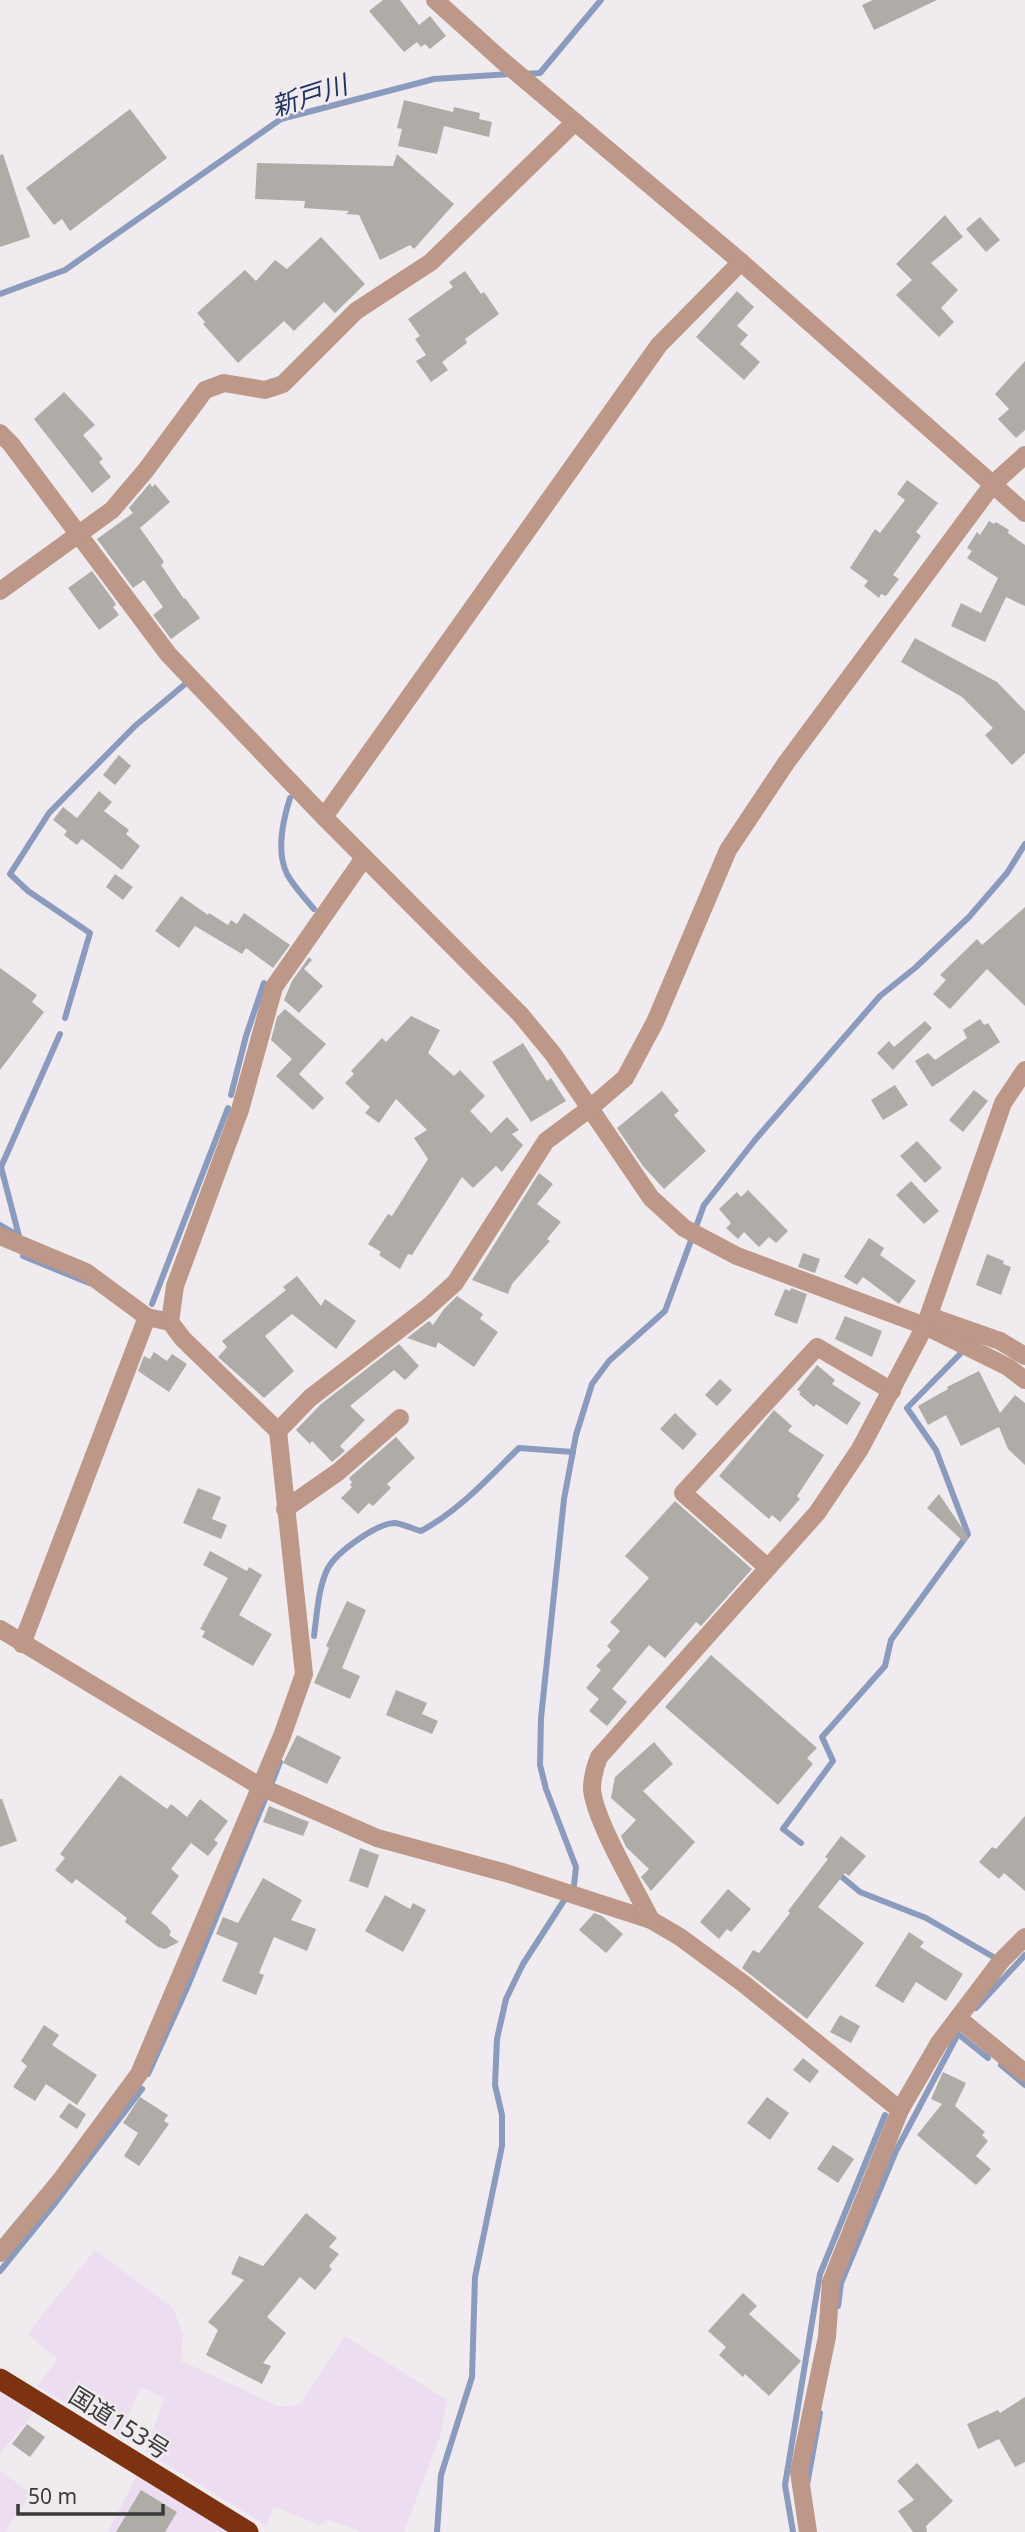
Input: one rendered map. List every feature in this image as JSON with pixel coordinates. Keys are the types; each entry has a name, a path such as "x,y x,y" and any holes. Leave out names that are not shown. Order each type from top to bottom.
{"highway":[{"name":"国道153号","path":"0,2379 248,2532"}],"street":[{"path":"435,0 505,63 741,262 1025,513"},
{"path":"0,591 112,510 146,470 205,390 224,383 265,390 283,384 356,311 431,262 575,122"},
{"path":"324,817 659,345 741,262"},
{"path":"0,433 80,534 168,654 364,858 520,1014 553,1054 651,1198 684,1228 737,1256 927,1321 1000,1342 1025,1356"},
{"path":"278,1431 310,1398 427,1308 455,1283 546,1141 625,1078 655,1022 728,850 786,763 993,484 1025,455"},
{"path":"170,1322 175,1286 240,1110 274,988 364,858"},
{"path":"652,1920 598,1813 592,1791 593,1772 599,1757 817,1513 860,1449 927,1321 1003,1104 1025,1070"},
{"path":"0,1236 86,1272 147,1317 170,1322 183,1339 278,1431 304,1674 261,1787 139,2074 60,2181 0,2253"},
{"path":"22,1644 147,1317"},
{"path":"927,1321 1008,1367 1025,1380"},
{"path":"767,1567 683,1493 817,1347 892,1391"},
{"path":"285,1509 338,1472 400,1418"},
{"path":"0,1629 261,1787 377,1838 544,1885 652,1920 744,1984 900,2110"},
{"path":"808,2532 799,2472 827,2337 831,2282 900,2110 939,2043 1001,1961 1025,1937"},
{"path":"958,2018 1025,2073"}],"shaded area":[{"path":"95,2250 173,2308 183,2334 181,2361 280,2407 300,2404 345,2336 447,2400 441,2433 404,2532 360,2532 328,2519 320,2525 273,2506 267,2526 145,2451 165,2398 141,2387 119,2435 37,2386 58,2359 27,2334"},
{"path":"0,2392 34,2412 0,2454"},
{"path":"0,2470 31,2494 5,2532 0,2532"},
{"path":"137,2475 231,2532 108,2532"}],"building":[{"path":"383,0 400,0 419,25 430,16 446,36 430,49 425,44 421,47 417,42 404,52 369,11"},
{"path":"873,0 937,0 874,30 862,5"},
{"path":"404,100 453,112 454,107 480,113 479,119 492,122 489,137 444,126 437,154 398,146 402,129 397,128"},
{"path":"130,109 167,158 70,231 62,219 54,225 26,188"},
{"path":"3,154 30,237 0,247 0,155"},
{"path":"397,154 454,204 414,249 410,245 380,260 359,215 346,214 349,211 304,208 305,201 255,199 257,163 393,166"},
{"path":"945,215 963,237 931,263 958,290 941,308 954,322 939,337 896,295 912,280 896,264"},
{"path":"980,217 1000,240 986,252 966,229"},
{"path":"321,237 365,284 335,313 324,302 294,331 284,321 238,363 203,324 205,322 197,313 245,270 256,281 275,260 287,269"},
{"path":"465,271 499,314 465,339 467,343 442,362 448,370 431,382 416,361 426,355 415,339 420,336 408,319 453,287 449,282"},
{"path":"737,291 754,307 737,326 748,335 740,344 760,362 744,380 696,337"},
{"path":"1025,361 1025,430 1016,438 998,419 1009,409 995,394"},
{"path":"64,392 95,425 83,435 103,459 99,462 111,477 92,493 34,419"},
{"path":"907,480 938,503 916,532 921,536 893,575 899,579 886,596 881,594 879,598 864,586 868,581 850,568 875,529 880,533 905,500 897,494"},
{"path":"150,483 152,487 155,484 170,502 140,528 164,562 161,565 200,618 171,639 153,615 163,607 144,580 133,588 97,539 133,513 129,508"},
{"path":"989,521 1009,530 1008,533 1025,545 1025,606 1006,597 985,642 951,626 961,603 981,613 998,578 967,558 972,551 967,548 977,532 980,535"},
{"path":"92,571 114,601 116,605 113,607 119,615 99,630 68,588"},
{"path":"915,638 997,682 1025,711 1025,753 1012,765 985,735 993,728 962,697 901,662"},
{"path":"119,755 131,766 115,785 103,775"},
{"path":"99,791 112,802 104,811 129,830 126,834 140,846 122,870 82,839 77,845 64,835 67,831 53,820 63,807 77,818"},
{"path":"115,874 133,887 123,900 106,887"},
{"path":"181,896 228,925 231,920 237,924 244,913 290,945 273,968 246,948 242,954 195,926 179,948 155,931"},
{"path":"1025,907 1025,1006 987,969 950,1009 933,994 946,980 940,975 977,939 982,945"},
{"path":"309,957 312,960 304,969 323,986 299,1013 284,1000 292,981"},
{"path":"0,968 37,995 32,1002 44,1012 0,1070"},
{"path":"285,1009 326,1044 299,1074 324,1098 313,1110 276,1076 292,1059 271,1040 277,1017"},
{"path":"411,1016 440,1030 428,1053 454,1076 460,1070 485,1096 470,1111 491,1133 507,1117 519,1130 512,1134 523,1145 502,1172 496,1166 473,1188 462,1177 412,1255 408,1254 400,1269 368,1244 388,1214 392,1216 428,1159 414,1138 427,1130 396,1099 379,1123 365,1113 370,1107 345,1083 354,1074 351,1071 382,1038 386,1042"},
{"path":"980,1019 984,1025 988,1023 1000,1042 932,1087 915,1061 928,1053 935,1060 967,1038 963,1030"},
{"path":"925,1021 932,1028 893,1070 877,1053 889,1041 894,1047"},
{"path":"523,1043 547,1081 551,1078 566,1101 531,1122 492,1062"},
{"path":"895,1085 908,1105 883,1120 871,1100"},
{"path":"974,1090 988,1101 963,1132 949,1120"},
{"path":"662,1091 679,1111 674,1115 706,1151 664,1189 643,1166 617,1128"},
{"path":"917,1141 942,1168 925,1183 900,1156"},
{"path":"539,1173 553,1184 537,1204 561,1222 547,1239 550,1241 512,1284 508,1294 472,1280"},
{"path":"911,1181 939,1211 924,1224 896,1195"},
{"path":"748,1190 788,1231 776,1243 769,1237 759,1247 744,1232 738,1239 726,1228 731,1223 719,1209 737,1192 741,1197"},
{"path":"869,1238 884,1248 880,1255 916,1281 899,1304 863,1277 857,1285 844,1277"},
{"path":"803,1253 820,1259 815,1273 798,1267"},
{"path":"987,1254 1011,1267 1001,1295 976,1285"},
{"path":"297,1276 321,1306 325,1299 356,1321 336,1349 292,1314 265,1336 294,1371 264,1398 218,1357 227,1347 222,1341 286,1290 283,1287"},
{"path":"791,1288 807,1294 797,1324 774,1315 785,1289 790,1291"},
{"path":"457,1296 483,1314 480,1319 498,1332 474,1367 438,1342 436,1348 407,1338 429,1321 433,1325"},
{"path":"845,1316 882,1331 872,1357 835,1339"},
{"path":"399,1344 419,1366 405,1380 394,1370 350,1406 365,1420 340,1446 345,1451 332,1462 312,1441 310,1444 296,1430 321,1404"},
{"path":"154,1352 167,1361 172,1354 187,1364 169,1392 138,1371 144,1356 150,1359"},
{"path":"817,1365 835,1380 832,1384 861,1403 847,1425 816,1404 814,1407 797,1390"},
{"path":"979,1371 1000,1413 1015,1395 1025,1403 1025,1465 1008,1449 999,1427 961,1446 946,1415 928,1425 918,1406"},
{"path":"720,1379 732,1390 717,1406 705,1395"},
{"path":"774,1410 792,1426 788,1431 824,1455 797,1496 800,1499 780,1522 772,1515 769,1519 719,1476"},
{"path":"675,1413 697,1434 683,1450 660,1429"},
{"path":"396,1437 415,1458 387,1484 391,1488 373,1506 369,1503 358,1514 341,1498 352,1487 349,1478"},
{"path":"198,1488 221,1497 212,1519 227,1525 221,1539 183,1523"},
{"path":"939,1494 969,1538 964,1542 927,1508"},
{"path":"675,1501 752,1569 701,1626 696,1622 665,1658 649,1645 612,1689 627,1702 607,1726 589,1711 599,1699 586,1688 601,1670 596,1666 611,1650 607,1646 620,1631 610,1622 649,1578 625,1556"},
{"path":"210,1551 247,1571 249,1567 262,1575 239,1615 272,1634 253,1666 202,1637 205,1631 200,1629 228,1578 203,1565"},
{"path":"347,1601 366,1610 342,1668 360,1676 350,1699 314,1683 329,1648 326,1646"},
{"path":"711,1655 817,1748 807,1758 813,1764 778,1805 665,1707"},
{"path":"396,1690 427,1703 422,1714 438,1721 432,1734 386,1715"},
{"path":"297,1735 341,1757 327,1784 283,1763"},
{"path":"654,1742 673,1764 643,1791 695,1842 651,1891 641,1877 649,1869 626,1847 621,1836 636,1820 611,1798 615,1777"},
{"path":"120,1775 167,1809 171,1804 187,1817 200,1799 228,1821 214,1840 218,1843 208,1856 191,1843 171,1869 179,1876 151,1913 167,1926 171,1932 169,1935 179,1942 165,1949 158,1947 125,1922 127,1918 76,1879 72,1884 55,1870 65,1858 60,1854"},
{"path":"0,1799 17,1841 0,1847"},
{"path":"269,1806 309,1822 303,1836 263,1822"},
{"path":"1025,1816 1025,1891 1004,1873 999,1879 979,1862 992,1847 996,1849"},
{"path":"841,1836 866,1856 849,1876 845,1873 818,1907 864,1943 807,2019 742,1968 753,1950 759,1953 790,1913 788,1911 828,1859 825,1857"},
{"path":"360,1848 379,1855 368,1888 349,1881"},
{"path":"263,1878 302,1900 291,1920 316,1929 307,1951 274,1937 259,1973 264,1975 256,1995 222,1981 238,1943 216,1934 223,1917 238,1923"},
{"path":"728,1889 751,1909 731,1932 727,1929 719,1939 700,1922"},
{"path":"385,1895 410,1909 413,1903 426,1910 403,1952 365,1931"},
{"path":"594,1913 602,1916 623,1934 606,1953 579,1930"},
{"path":"909,1932 924,1942 920,1947 963,1974 946,2001 916,1982 903,2003 875,1986"},
{"path":"840,2015 860,2026 851,2043 830,2032"},
{"path":"44,2025 59,2035 52,2045 97,2075 77,2105 46,2084 35,2101 13,2087 27,2066 21,2061"},
{"path":"803,2058 819,2071 810,2083 793,2070"},
{"path":"943,2072 966,2083 955,2106 985,2132 982,2135 988,2141 976,2156 991,2169 976,2185 917,2135 942,2104 931,2099"},
{"path":"140,2097 168,2115 164,2121 169,2124 139,2166 124,2156 138,2133 123,2123"},
{"path":"767,2097 789,2113 770,2140 747,2123"},
{"path":"69,2103 86,2114 77,2129 59,2117"},
{"path":"833,2145 854,2159 838,2183 817,2169"},
{"path":"306,2213 337,2238 329,2247 339,2254 329,2266 332,2269 315,2290 300,2277 267,2317 286,2333 263,2363 271,2366 262,2384 206,2355 218,2330 208,2322 244,2280 231,2274 239,2256 263,2266"},
{"path":"743,2293 757,2306 749,2314 801,2361 769,2396 719,2355 726,2347 708,2331"},
{"path":"1025,2397 1025,2462 1015,2467 999,2439 978,2449 967,2424 998,2410 1000,2413"},
{"path":"27,2424 45,2437 30,2457 12,2444"},
{"path":"917,2463 953,2501 926,2526 927,2532 913,2532 898,2511 914,2500 897,2481"},
{"path":"141,2490 177,2512 165,2532 116,2532"}],"waterway":[{"name":"新戸川","path":"522,74 540,73 601,0"},
{"name":"新戸川","path":"0,294 65,270 281,119 434,79 511,74"},
{"path":"65,1018 90,933 28,891 10,874 49,813 135,726 184,685"},
{"path":"290,798 282,836 282,856 287,874 314,909"},
{"path":"437,2532 441,2475 472,2377 475,2277 502,2146 502,2115 495,2085 497,2039 506,1999 523,1964 574,1885 576,1867 546,1789 540,1765 541,1718 564,1499 576,1435 592,1384 609,1361 665,1311 704,1205 755,1140 880,996 915,968 969,917 1007,873 1025,844"},
{"path":"231,1095 246,1036 264,983"},
{"path":"19,1236 1,1167 60,1034"},
{"path":"152,1304 228,1108"},
{"path":"0,1225 14,1233"},
{"path":"23,1256 89,1283"},
{"path":"801,1843 783,1829 833,1761 822,1737 885,1666 891,1640 968,1534 936,1450 907,1408 963,1351"},
{"path":"314,1636 320,1592 328,1568 358,1540 387,1524 401,1524 421,1531 461,1503 519,1448 573,1452"},
{"path":"273,1780 280,1762"},
{"path":"148,2074 187,1988 265,1799"},
{"path":"836,1872 860,1892 926,1918 997,1959"},
{"path":"976,2008 1025,1955"},
{"path":"838,2306 841,2283 896,2151 958,2034 988,2058"},
{"path":"1001,2065 1025,2085"},
{"path":"0,2271 142,2089"},
{"path":"793,2532 785,2485 820,2274 885,2115"},
{"path":"807,2485 820,2413"}]}
